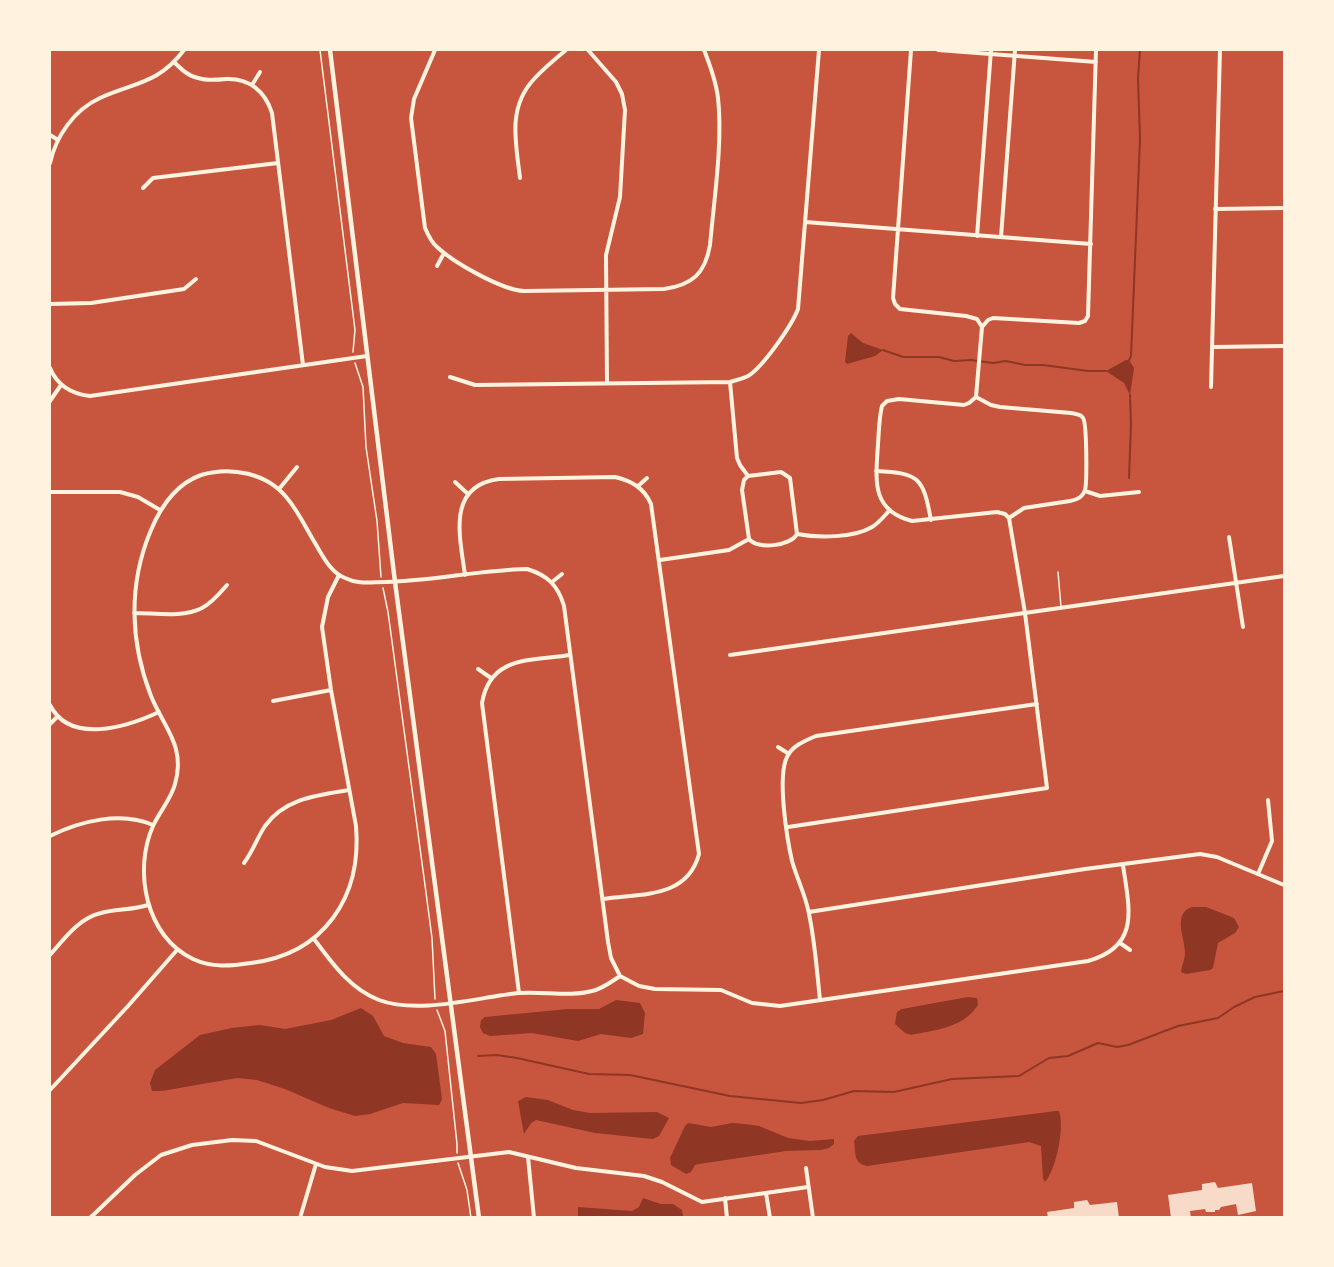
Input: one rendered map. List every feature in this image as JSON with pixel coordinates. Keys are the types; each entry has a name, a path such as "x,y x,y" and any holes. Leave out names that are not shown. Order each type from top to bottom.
{"street":[{"path":"50,163 58,140 84,108 99,99 154,78 174,62 184,50"},
{"path":"330,50 395,582 479,1218"},
{"path":"435,50 414,99 411,118 425,228 429,238 444,254 503,287 514,290 679,287 691,281 702,271 708,259 719,131 718,98 712,69 704,50"},
{"path":"520,178 515,135 518,103 534,79 566,50"},
{"path":"588,50 616,82 622,94 625,110 620,197 606,255 607,383"},
{"path":"450,377 475,385 730,382 750,375 794,320 798,309 819,50"},
{"path":"911,50 893,291 895,304 900,309 973,317 982,327"},
{"path":"938,50 1015,52 1096,62"},
{"path":"976,397 982,327 988,320 1000,318 1071,323 1085,321 1089,310 1096,50"},
{"path":"1211,387 1220,50"},
{"path":"977,236 991,51"},
{"path":"1001,237 1015,52"},
{"path":"174,62 186,73 197,78 241,80 259,90 269,104 303,365"},
{"path":"252,85 260,72"},
{"path":"50,135 58,140"},
{"path":"143,188 153,178 278,163"},
{"path":"1215,209 1284,208"},
{"path":"805,222 1091,244"},
{"path":"437,266 444,254"},
{"path":"50,304 91,303 184,290 196,279"},
{"path":"1213,347 1284,346"},
{"path":"50,368 61,385 77,394 93,396 367,356"},
{"path":"730,382 737,458 748,476"},
{"path":"50,401 61,385"},
{"path":"788,827 1047,788 1025,613 1010,518 997,512 912,521 902,519 889,511 878,492 876,471 880,412 887,401 899,399 964,405 976,397"},
{"path":"976,397 991,405 1079,414 1084,418 1086,431 1085,490 1077,500 1024,508 1010,518"},
{"path":"279,489 297,467"},
{"path":"339,575 328,597 322,627 358,848 351,888 334,918 314,939 290,952 275,958 230,966 201,963 177,950 159,927 148,905 144,862 153,825 175,786 179,765 171,732 144,678 138,653 134,613 137,575 142,553 159,510 176,490 211,472 237,471 250,474 279,489 294,508 329,566 339,575 364,584 526,569 540,573 552,582 564,606 609,950 620,976 639,986 721,990 752,1003 771,1006 1088,961 1106,955 1120,943 1126,932 1129,912 1123,865"},
{"path":"876,471 901,473 918,480 927,498 931,520"},
{"path":"781,472 790,478 797,534 790,542 761,546 753,544 748,539 742,483 748,476 781,472"},
{"path":"465,575 459,519 461,505 468,494 485,482 499,478 615,477 638,486 649,498 653,510 699,840 699,854 695,867 686,879 674,888 603,899"},
{"path":"638,486 647,478"},
{"path":"455,482 468,494"},
{"path":"1085,490 1100,496 1139,492"},
{"path":"50,492 120,492 138,497 159,510"},
{"path":"797,534 825,537 866,530 874,527 889,511"},
{"path":"1229,537 1243,627"},
{"path":"660,560 729,550 748,539"},
{"path":"552,582 562,574"},
{"path":"730,655 1284,576"},
{"path":"134,613 179,613 201,609 227,585"},
{"path":"519,993 482,710 485,689 499,670 511,664 570,655"},
{"path":"478,669 491,678"},
{"path":"273,701 331,690"},
{"path":"820,1000 809,912 792,861 782,783 782,774 789,754 802,741 816,736 1036,704"},
{"path":"50,705 57,717 71,726 85,729 132,723 159,712"},
{"path":"50,724 57,717"},
{"path":"778,747 789,754"},
{"path":"244,863 253,852 266,825 286,807 309,797 349,790"},
{"path":"1258,874 1272,841 1268,800"},
{"path":"50,836 78,824 113,819 134,819 153,825"},
{"path":"809,912 1085,869 1200,854 1217,857 1284,885"},
{"path":"50,955 77,926 89,917 148,905"},
{"path":"314,939 344,977 370,996 407,1006 519,993 592,991 620,976"},
{"path":"1120,943 1130,950"},
{"path":"50,1090 177,950"},
{"path":"90,1218 148,1164 161,1155 192,1145 232,1140 256,1141 337,1170 368,1171 509,1152 576,1168 644,1176 662,1182 702,1202 808,1187"},
{"path":"528,1157 534,1218"},
{"path":"300,1218 316,1164"},
{"path":"806,1168 813,1218"},
{"path":"766,1193 770,1218"},
{"path":"725,1198 727,1218"}],"lane":[{"path":"1058,572 1061,608"}],"path":[{"path":"320,50 355,330 353,353"},
{"path":"354,362 362,380 366,447 377,520 381,576"},
{"path":"382,588 388,612 432,938 435,1000"},
{"path":"436,1009 445,1031 458,1144 456,1154"},
{"path":"458,1164 467,1190 471,1218"}],"shaded area":[{"path":"851,333 863,343 883,350 875,356 847,364 845,362 848,336"},
{"path":"1129,360 1134,368 1130,395 1124,383 1106,371"},
{"path":"1192,907 1206,907 1234,918 1239,927 1235,933 1218,943 1213,968 1186,974 1181,972 1185,953 1181,920 1186,910"},
{"path":"968,997 977,998 978,1005 965,1019 948,1027 911,1035 895,1024 897,1012 902,1009"},
{"path":"616,1000 640,1003 645,1013 643,1034 631,1038 601,1034 578,1041 532,1033 490,1036 483,1033 480,1027 481,1020 485,1017 568,1009 599,1009"},
{"path":"361,1008 373,1016 384,1036 403,1043 431,1047 436,1054 442,1099 439,1105 403,1103 370,1114 355,1116 329,1108 285,1089 257,1080 237,1078 152,1091 150,1083 155,1070 200,1035 260,1025 285,1029 331,1020"},
{"path":"526,1097 548,1100 573,1110 590,1113 657,1112 669,1118 659,1136 653,1139 595,1133 536,1120 531,1123 524,1134 518,1101"},
{"path":"1059,1111 1061,1127 1056,1158 1045,1182 1041,1146 1029,1142 867,1166 859,1163 856,1157 854,1141 858,1136"},
{"path":"688,1123 711,1127 732,1123 759,1126 788,1138 810,1141 834,1139 834,1144 821,1150 786,1151 699,1164 686,1174 671,1165 670,1158"},
{"path":"643,1198 661,1204 673,1204 682,1210 683,1217 578,1217 578,1207 632,1211 639,1207"}],"building":[{"path":"1215,1182 1218,1188 1252,1183 1256,1211 1238,1215 1236,1204 1221,1207 1215,1212 1206,1212 1205,1209 1190,1211 1191,1218 1171,1218 1168,1195 1202,1190 1202,1184"},
{"path":"1087,1200 1090,1205 1117,1202 1119,1218 1048,1218 1047,1212 1074,1208 1074,1202"}],"waterway":[{"path":"1129,360 1140,139 1138,78 1140,50"},
{"path":"883,350 903,357 939,357 954,361 971,360 993,363 1006,361 1025,365 1106,371"},
{"path":"1129,478 1130,395"},
{"path":"478,1056 497,1055 589,1074 630,1075 730,1096 801,1103 823,1100 854,1091 894,1092 952,1079 1019,1076 1049,1058 1068,1056 1098,1043 1117,1047 1128,1045 1178,1026 1218,1018 1255,997 1284,991"}]}
